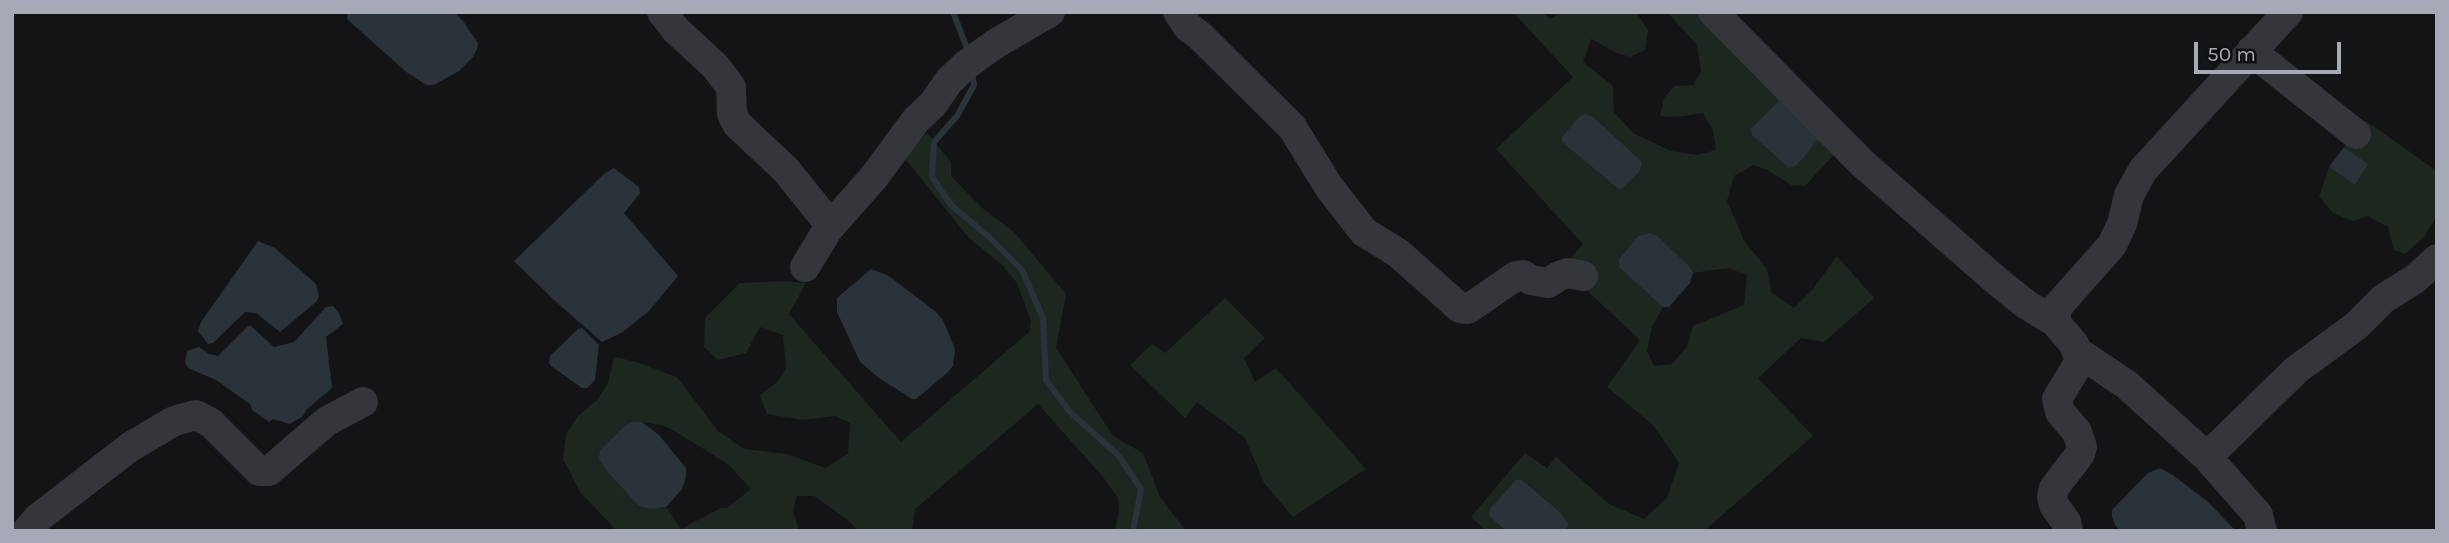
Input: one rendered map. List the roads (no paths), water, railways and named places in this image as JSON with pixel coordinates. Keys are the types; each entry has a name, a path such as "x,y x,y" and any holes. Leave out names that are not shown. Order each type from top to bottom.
{"street":[{"path":"662,12 676,30 716,67 731,87 732,114 737,124 786,170 831,226"},
{"path":"805,267 831,226 874,177 916,120 958,73 995,44 1050,12"},
{"path":"1178,12 1188,27 1199,34 1292,127 1329,187 1364,232 1398,253 1460,308 1468,309 1516,276 1523,275 1531,280 1548,283 1559,276 1583,276"},
{"path":"1713,12 1872,173 1998,282 2035,311 2055,322 2078,352 2127,385 2207,457 2258,515 2262,531"},
{"path":"2055,322 2057,307 2119,234 2129,195 2143,170 2288,12"},
{"path":"2251,51 2356,134"},
{"path":"2207,457 2296,370 2356,326 2383,299 2415,279 2437,259"},
{"path":"2068,531 2052,497 2054,488 2080,454 2082,447 2077,432 2060,412 2057,399 2076,370 2080,361 2078,352"},
{"path":"27,531 38,518 130,446 174,421 196,415 211,423 259,471 269,471 327,421 363,402"}],"waterway":[{"path":"953,12 968,51"},
{"path":"972,72 974,85 957,116 934,142 932,177 951,205 1022,270 1043,318 1046,380 1070,412 1119,456 1141,489 1133,531"}]}
